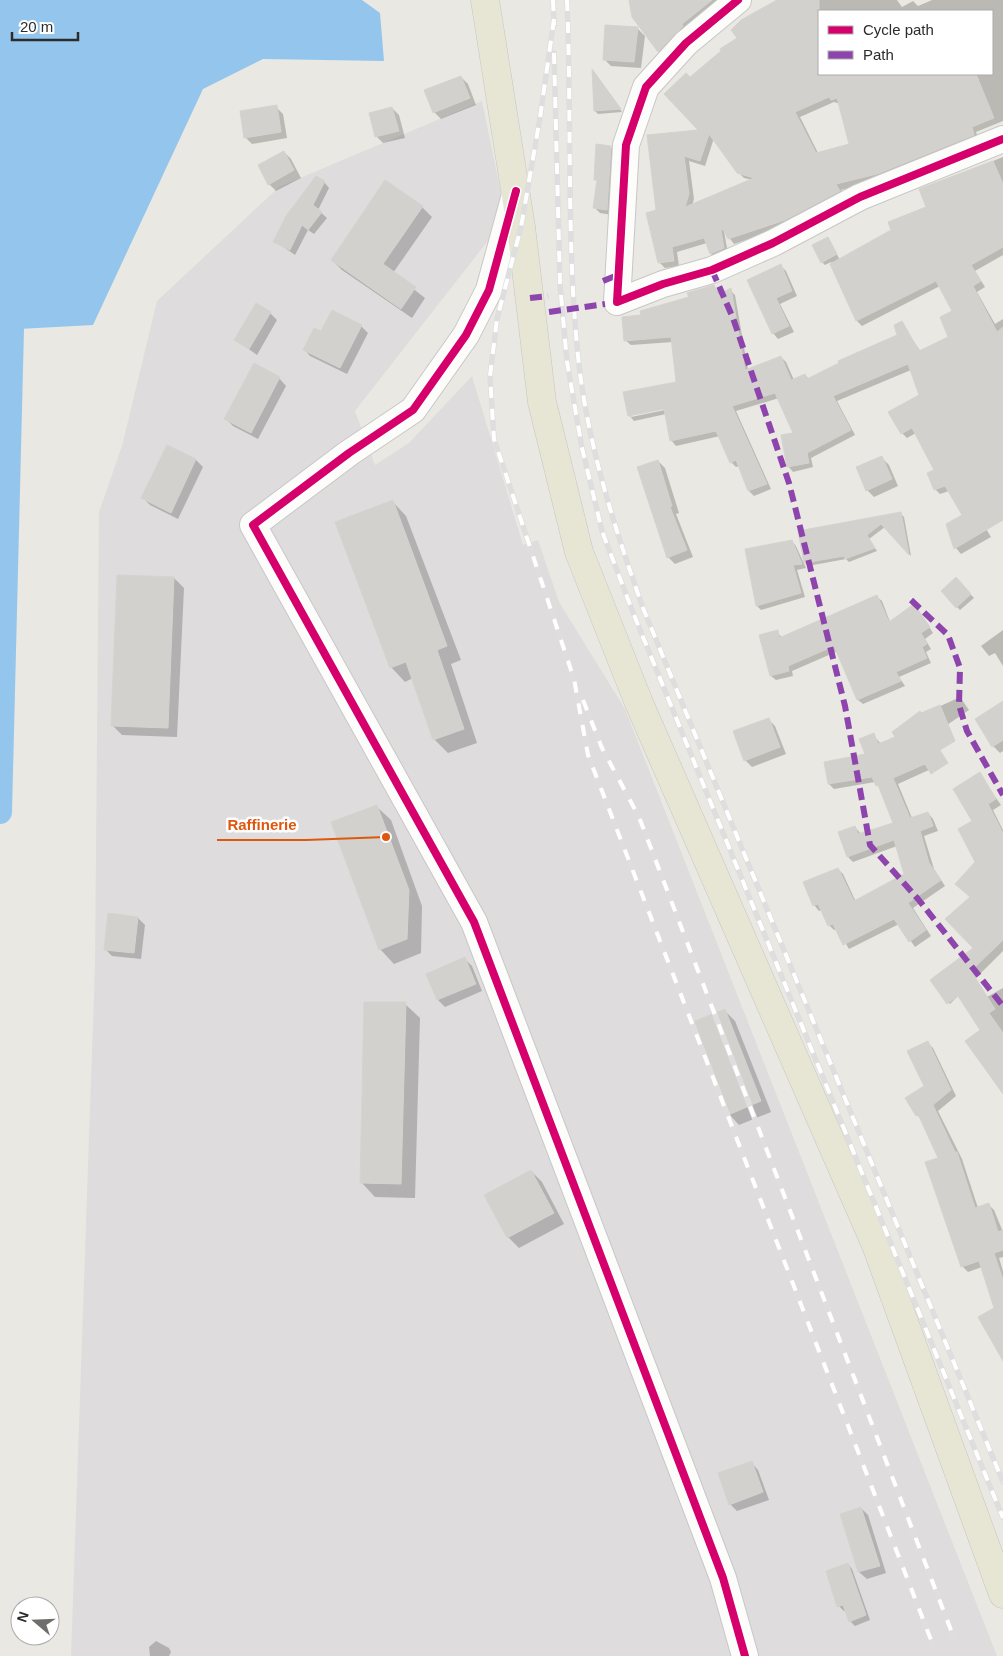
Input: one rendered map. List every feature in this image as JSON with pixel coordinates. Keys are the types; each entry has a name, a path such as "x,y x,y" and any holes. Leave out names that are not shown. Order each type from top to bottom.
{"main road":[{"path":"485,0 516,192 542,402 580,552 639,703 876,1245 1003,1594"}],"street":[{"path":"738,0 686,43 646,87 626,145 617,302 663,284 712,270 773,243 860,197 1003,139"},
{"path":"516,192 489,290 466,336 413,410 349,453 253,525 474,922 724,1578 745,1656"}],"shaded area":[{"path":"482,101 501,193 494,233 355,411 375,465 409,443 472,376 523,545 538,540 559,602 625,709 997,1656 71,1656 95,965 99,512 122,446 157,301 279,187"}],"water":[{"path":"0,0 362,0 380,13 384,61 263,59 203,89 93,325 0,330"}],"building":[{"path":"629,0 712,0 682,24 683,26 658,52 632,17"},
{"path":"777,0 819,0 818,75 976,75 994,118 972,127 974,135 877,174 836,184 840,191 785,220 728,239 723,229 721,230 724,248 710,254 704,238 672,247 674,261 658,263 646,213 656,210 647,135 698,130 664,94 686,73 690,77 721,51 720,49 737,38 731,30 741,20","holes":["829,97 831,100 837,98 849,144 816,153 795,112","709,134 737,173 754,178 685,207 689,194 684,156 700,161"]},
{"path":"605,25 638,27 634,62 603,60"},
{"path":"592,69 621,109 594,111"},
{"path":"461,76 470,98 433,113 424,90"},
{"path":"277,105 281,132 244,138 240,111"},
{"path":"392,107 399,131 375,137 369,113"},
{"path":"596,144 611,146 607,210 593,208 597,180 594,180"},
{"path":"284,151 294,170 268,185 258,165"},
{"path":"993,161 1003,184 1003,247 971,265 981,281 973,286 997,332 1003,327 1003,520 954,549 946,524 962,515 945,486 934,490 927,473 934,470 912,428 901,434 888,412 919,395 908,364 833,396 851,430 807,453 809,463 787,467 781,435 793,433 775,393 732,406 767,484 748,491 736,460 730,463 716,431 670,441 664,409 628,416 623,392 676,382 671,337 624,341 622,317 641,315 640,311 689,297 687,293 714,285 718,295 731,288 745,370 781,356 791,380 805,374 807,379 839,363 838,361 897,335 894,325 902,321 919,351 948,337 940,317 952,311 936,281 856,321 830,264 891,230 888,222 926,207 919,189"},
{"path":"316,176 325,181 313,205 322,212 308,230 302,225 290,250 273,242 286,216"},
{"path":"385,180 423,206 383,264 416,287 401,309 331,260"},
{"path":"828,237 837,254 821,263 812,245"},
{"path":"781,264 792,291 776,298 789,326 772,334 747,280"},
{"path":"256,303 271,312 249,349 234,340"},
{"path":"332,310 362,325 340,368 303,350 314,328 321,331"},
{"path":"254,363 280,377 251,433 224,419"},
{"path":"167,445 196,459 171,513 141,498"},
{"path":"882,456 892,479 866,491 856,467"},
{"path":"658,460 672,506 670,507 687,550 667,558 637,467"},
{"path":"393,500 447,646 437,650 464,729 433,740 406,662 390,668 335,522"},
{"path":"901,512 909,555 881,524 867,535 875,548 845,559 844,556 804,563 798,531"},
{"path":"792,540 802,564 793,565 801,593 756,606 745,549"},
{"path":"117,575 174,577 168,728 111,726"},
{"path":"956,577 971,594 956,608 941,591"},
{"path":"877,595 889,622 914,604 930,627 921,633 927,644 922,647 927,658 896,672 901,681 857,700 834,646 788,666 789,671 770,676 759,635 778,630 779,638"},
{"path":"1003,701 1003,740 992,747 975,719"},
{"path":"940,705 955,741 940,750 948,763 931,774 925,764 893,778 910,818 928,812 933,826 920,831 929,863 941,880 908,903 926,930 909,942 894,919 843,945 833,924 828,926 818,904 813,906 803,882 838,868 854,901 904,874 894,840 847,857 838,832 855,826 858,834 893,823 878,785 876,786 872,777 828,784 824,762 865,754 859,739 874,733 878,744 895,737 892,732 920,711 921,713"},
{"path":"769,718 780,747 744,761 733,731"},
{"path":"980,772 996,799 988,804 1003,833 1003,940 971,971 995,1009 989,1013 1003,1033 1003,1094 965,1041 980,1030 958,996 947,1004 930,980 973,948 945,919 970,897 955,884 975,862 958,829 972,821 953,789"},
{"path":"377,805 409,890 407,939 379,950 331,822"},
{"path":"108,913 138,917 134,953 104,950"},
{"path":"465,957 476,984 437,1000 426,974"},
{"path":"364,1002 406,1002 401,1184 360,1183"},
{"path":"725,1009 761,1101 728,1115 690,1023"},
{"path":"928,1041 951,1090 933,1105 955,1152 957,1152 975,1208 989,1203 998,1232 1003,1230 1003,1250 994,1253 1003,1280 1003,1361 978,1317 994,1308 979,1261 961,1267 925,1162 938,1158 918,1114 916,1116 905,1098 924,1086 907,1051"},
{"path":"531,1170 554,1213 507,1238 484,1195"},
{"path":"752,1461 763,1492 729,1505 718,1473"},
{"path":"861,1507 880,1566 858,1572 840,1514"},
{"path":"848,1563 866,1615 849,1622 843,1605 837,1607 826,1571"}],"waterway":[{"path":"0,812 12,329"}],"railway":[{"path":"553,0 554,25"},
{"path":"567,0 574,312 582,388 588,421 612,515 643,608 1003,1482"},
{"path":"554,19 540,118 521,227 497,319 490,376 494,439 574,679 588,755 933,1645"},
{"path":"554,53 560,284 567,362 582,448 602,531 632,610 1003,1518"},
{"path":"583,700 602,748 639,817 954,1638"}],"marked path":[{"path":"712,270 733,318 789,483 845,706 870,845 918,899 1003,1006"},
{"path":"603,281 620,274"},
{"path":"530,298 548,296"},
{"path":"549,312 605,304"},
{"path":"911,600 948,635 960,668 959,705 967,731 1003,795"}],"cycle path":[{"path":"738,0 686,43 646,87 626,145 617,302 663,284 712,270 773,243 860,197 1003,139"},
{"path":"516,191 489,290 466,335 413,410 349,453 253,525 474,922 723,1578 745,1656"}],"place":[{"name":"Raffinerie","path":"386,837"}]}
